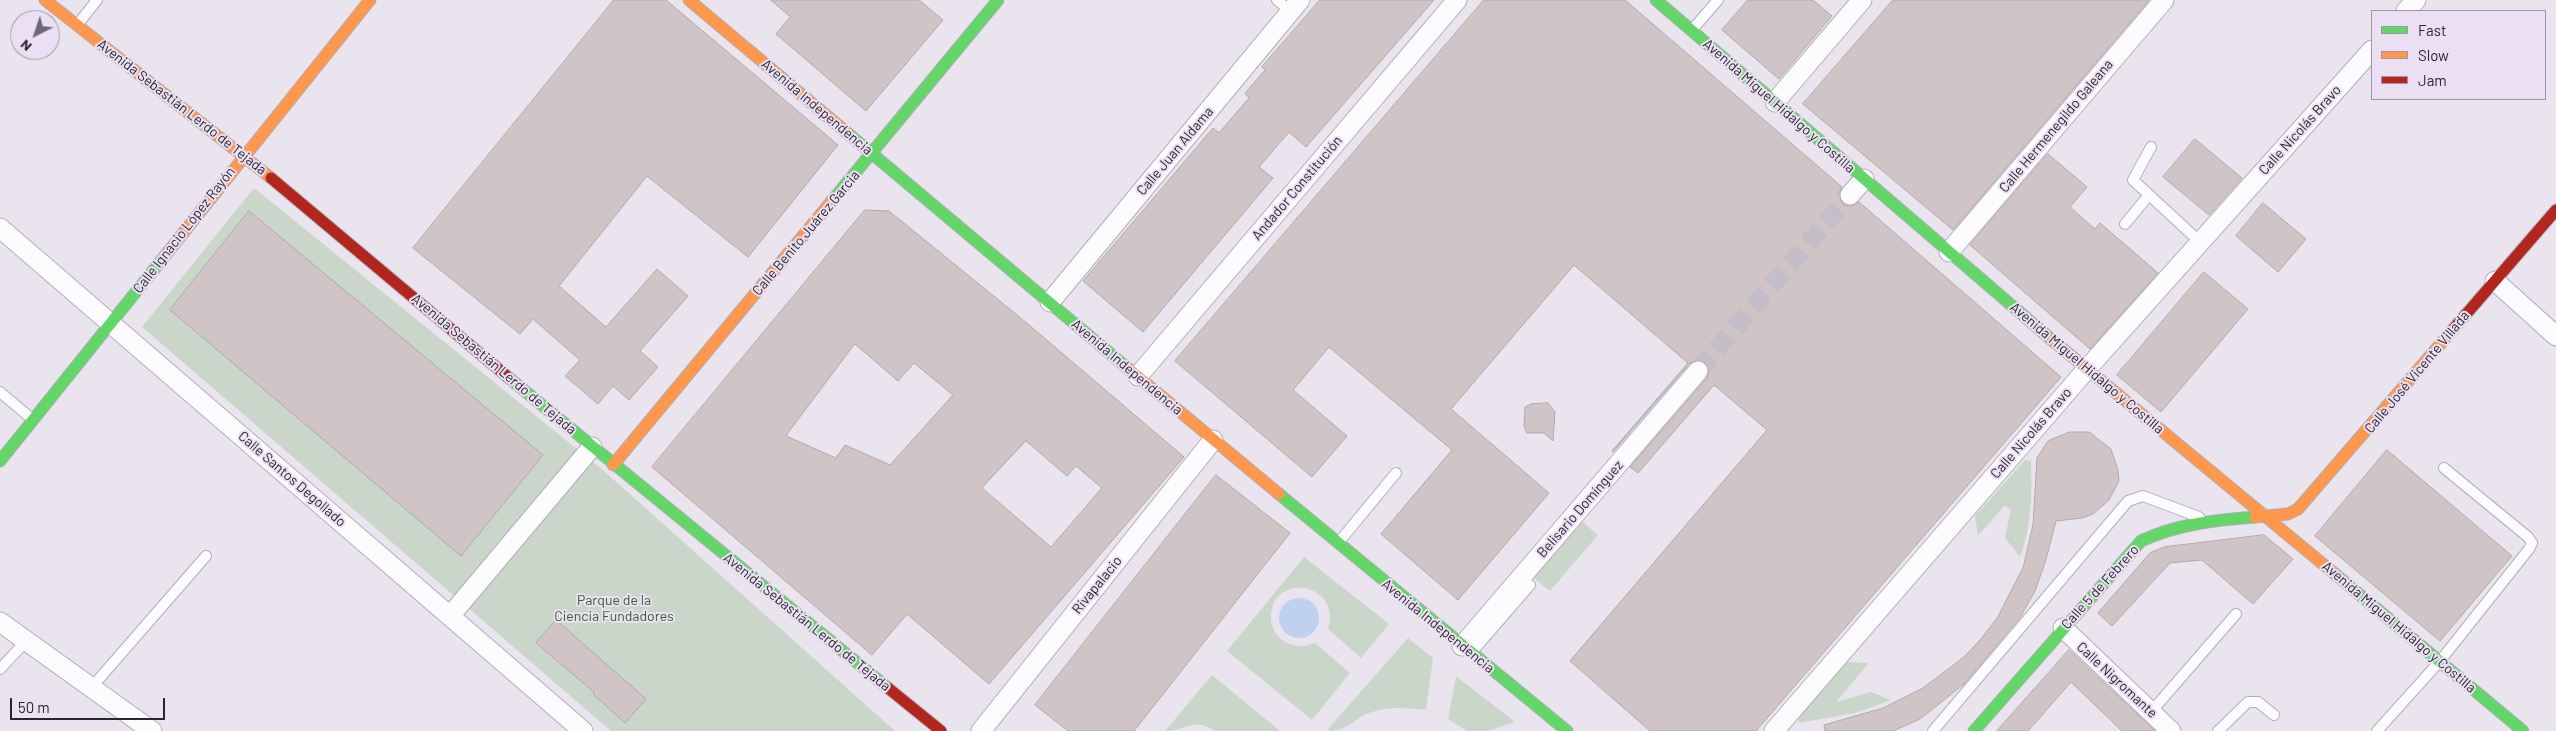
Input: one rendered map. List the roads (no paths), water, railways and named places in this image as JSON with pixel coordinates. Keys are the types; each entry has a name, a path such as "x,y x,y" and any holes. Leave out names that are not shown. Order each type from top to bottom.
{"main road":[{"name":"Avenida Sebastián Lerdo de Tejada","path":"45,0 244,155 613,465 941,731"},
{"name":"Calle Ignacio López Rayón","path":"0,461 370,0"},
{"name":"Avenida Independencia","path":"689,0 1213,440 1567,731"},
{"name":"Calle Benito Juárez Garcia","path":"613,465 873,154 998,0"},
{"name":"Avenida Miguel Hidalgo y Costilla","path":"1656,0 2086,370 2266,516 2523,731"},
{"name":"Calle José Vicente Villada","path":"2266,516 2288,514 2306,502 2556,210"},
{"name":"Calle 5 de Febrero","path":"1974,731 2141,541 2163,531 2211,522 2266,516"}],"street":[{"name":"Andador Constitución","path":"1138,376 1457,0"},
{"path":"1775,102 1862,0"},
{"name":"Calle Hermenegildo Galeana","path":"1949,252 2164,0"},
{"path":"2407,10 2416,0"},
{"name":"Calle Juan Aldama","path":"1050,302 1289,4"},
{"name":"Calle Nicolás Bravo","path":"1774,731 2086,370 2371,51"},
{"path":"1850,195 1864,179"},
{"name":"Calle Santos Degollado","path":"0,228 583,731"},
{"path":"2494,282 2556,336"},
{"name":"Belisario Domínguez","path":"1467,650 1698,371"},
{"name":"Rivapalacio","path":"981,731 1213,440"},
{"path":"450,616 592,447"},
{"path":"0,622 28,640 152,731"},
{"name":"Calle Nigromante","path":"2063,628 2172,731"}],"lane":[{"path":"77,25 97,0"},
{"path":"1691,31 1718,0"},
{"path":"2151,147 2132,180 2200,242"},
{"path":"2125,224 2149,195"},
{"path":"0,392 33,420"},
{"path":"2378,731 2440,661 2530,549 2532,542 2444,468"},
{"path":"1338,543 1396,473"},
{"path":"1933,731 2128,502 2143,496 2211,522"},
{"path":"92,687 206,556"},
{"path":"1467,650 1530,585"},
{"path":"2151,712 2236,614"},
{"path":"0,670 28,640"},
{"path":"2218,731 2248,702 2258,702 2274,715"}],"water":[{"path":"1299,598 1313,604 1319,618 1313,632 1299,638 1285,632 1279,618 1285,604"}],"tunnel":[{"path":"1698,371 1850,195"}],"park label":[{"name":"Parque de la Ciencia Fundadores","path":"614,608"}]}
